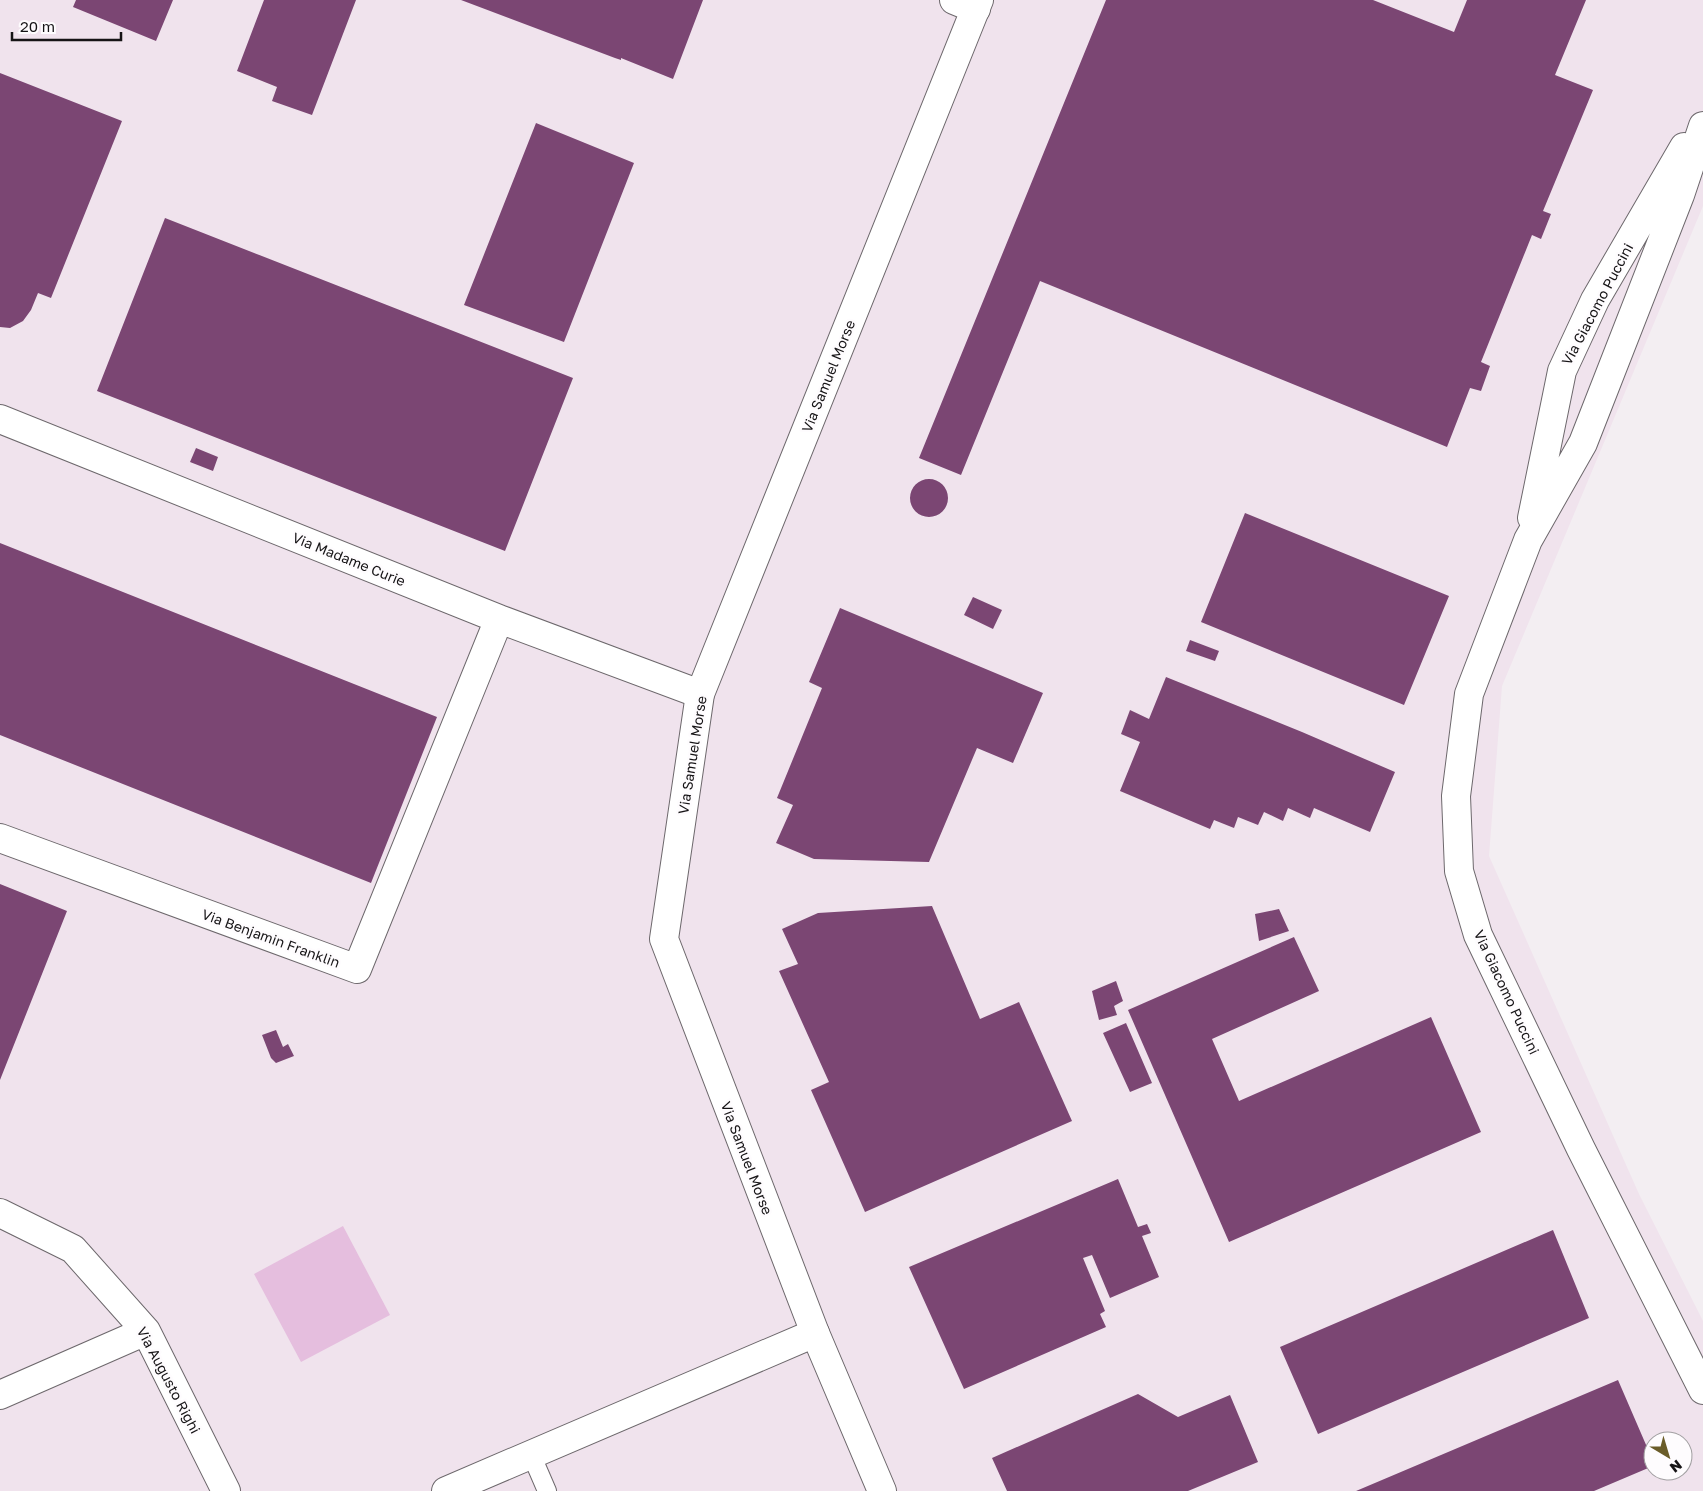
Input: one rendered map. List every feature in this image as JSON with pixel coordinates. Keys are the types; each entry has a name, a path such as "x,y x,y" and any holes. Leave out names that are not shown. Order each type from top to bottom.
{"street":[{"name":"Via Samuel Morse","path":"882,1491 815,1333 664,939 700,694 970,3"},
{"name":"Via Giacomo Puccini","path":"1528,540 1562,371 1596,300 1703,114"},
{"name":"Via Giacomo Puccini","path":"1703,126 1680,196 1583,443 1528,540 1469,694 1456,796 1459,871 1478,935 1581,1149 1703,1390"},
{"name":"Via Madame Curie","path":"0,419 499,619 700,694"},
{"name":"Via Benjamin Franklin","path":"0,838 357,969 499,619"},
{"name":"Via Augusto Righi","path":"0,1213 74,1249 146,1332 226,1491"},
{"path":"0,1395 146,1332"},
{"path":"446,1491 815,1333"}],"lane":[{"path":"531,1454 547,1491"}],"shaded area":[{"path":"0,0 1703,0 1703,206 1502,686 1489,856 1639,1194 1703,1321 1703,1491 0,1491"},
{"path":"343,1226 390,1315 301,1362 254,1274"}],"building":[{"path":"76,0 173,0 156,41 73,7"},
{"path":"264,0 356,0 312,115 272,101 277,87 237,71"},
{"path":"461,0 703,0 673,79 621,58 621,60 615,58"},
{"path":"1106,0 1373,0 1454,32 1467,0 1586,0 1555,75 1593,90 1543,211 1551,214 1541,239 1532,235 1481,362 1490,366 1481,391 1470,388 1447,447 1040,281 961,475 919,458"},
{"path":"0,73 122,121 51,298 38,293 31,310 23,321 10,328 0,327"},
{"path":"536,123 634,163 564,342 464,305"},
{"path":"165,218 573,378 505,551 97,391"},
{"path":"196,448 218,457 213,471 190,462"},
{"path":"929,479 943,484 948,498 943,512 929,517 915,512 910,498 915,484"},
{"path":"1245,513 1449,596 1404,705 1201,622"},
{"path":"0,543 437,717 371,883 0,735"},
{"path":"973,597 1002,610 993,629 964,615"},
{"path":"840,608 1043,693 1013,763 977,748 929,862 814,859 776,843 793,805 777,798 822,688 809,682"},
{"path":"1190,640 1219,651 1215,661 1186,651"},
{"path":"1166,677 1395,772 1370,832 1314,808 1310,818 1288,808 1283,821 1264,812 1258,825 1238,817 1234,828 1214,820 1210,829 1120,791 1140,742 1121,734 1130,710 1149,719"},
{"path":"0,884 67,911 0,1080"},
{"path":"932,906 980,1019 1019,1002 1072,1121 865,1212 811,1090 829,1082 779,971 798,964 782,929 818,913"},
{"path":"1279,909 1289,931 1259,941 1255,914"},
{"path":"1294,937 1319,991 1212,1039 1239,1101 1431,1017 1481,1132 1229,1242 1128,1010"},
{"path":"1116,981 1123,1001 1114,1006 1117,1015 1099,1020 1092,991"},
{"path":"1126,1023 1152,1083 1130,1092 1103,1033"},
{"path":"276,1030 283,1047 288,1044 294,1056 276,1063 271,1058 262,1035"},
{"path":"1118,1179 1138,1227 1147,1224 1151,1233 1142,1236 1159,1277 1110,1298 1092,1255 1083,1258 1105,1311 1100,1314 1106,1327 964,1389 909,1267"},
{"path":"1553,1230 1589,1318 1318,1434 1280,1347"},
{"path":"1618,1380 1643,1438 1643,1470 1594,1491 1356,1491"},
{"path":"1138,1394 1178,1417 1230,1395 1258,1462 1188,1491 1007,1491 992,1458"}]}
